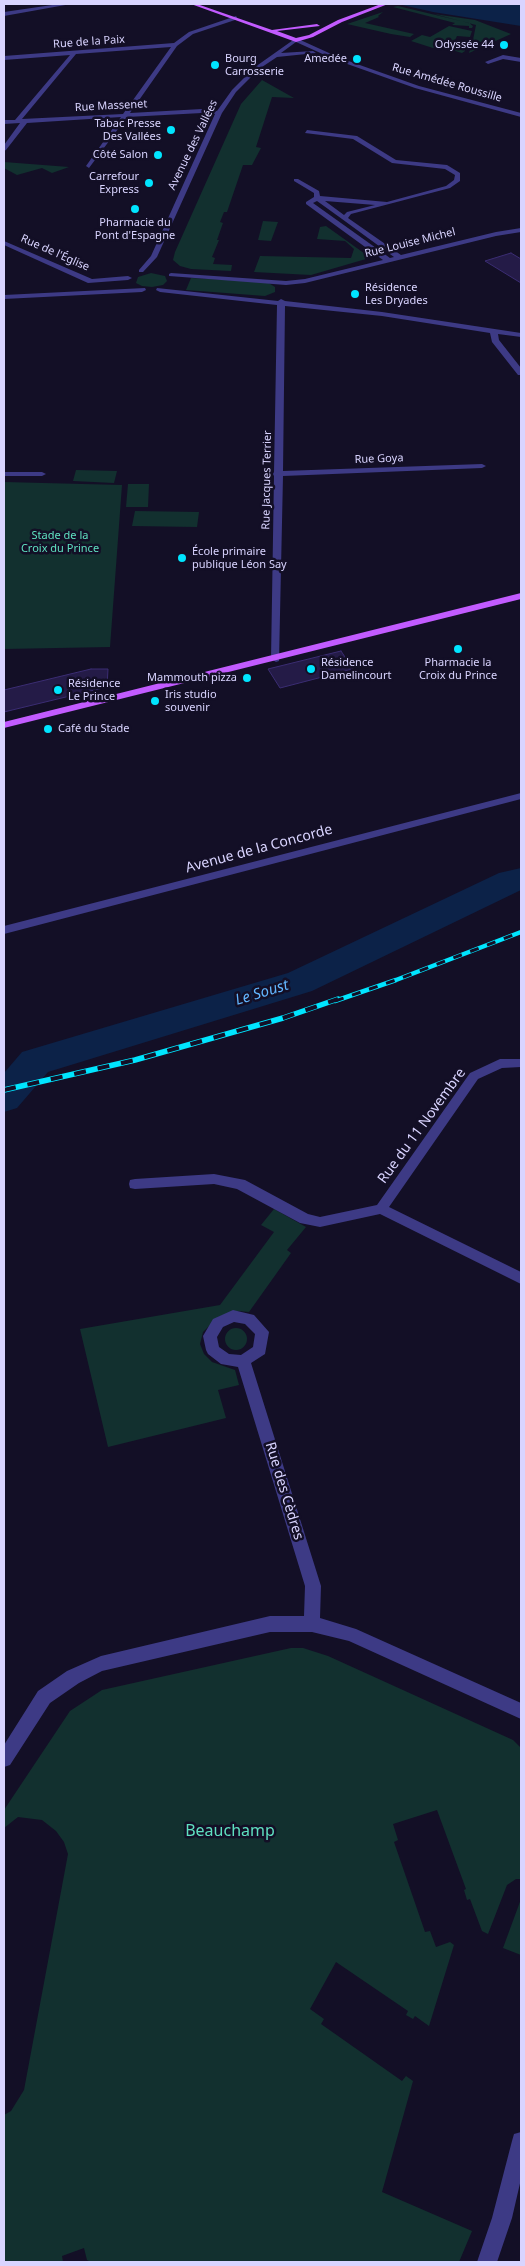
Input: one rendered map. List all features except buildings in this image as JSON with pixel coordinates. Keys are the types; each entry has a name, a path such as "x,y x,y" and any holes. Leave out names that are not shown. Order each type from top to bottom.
{"main road":[{"path":"194,4 296,40"},
{"name":"Avenue des Vallées","path":"296,40 317,26 372,4"},
{"name":"Avenue des Vallées","path":"296,40 311,36 340,21 385,4"},
{"path":"271,30 317,26"},
{"path":"4,725 276,659 521,596"}],"street":[{"path":"4,14 68,4"},
{"path":"89,166 175,45 191,33 236,18"},
{"name":"Rue Amédée Roussille","path":"296,40 302,48 313,53 338,58"},
{"name":"Rue Amédée Roussille","path":"296,40 338,58 417,87 521,115"},
{"name":"Avenue des Vallées","path":"141,271 155,260 219,113 234,91 272,56 296,40"},
{"name":"Rue de la Paix","path":"4,58 175,45"},
{"path":"17,121 74,53"},
{"name":"Rue Amédée Roussille","path":"272,56 313,53"},
{"path":"488,62 503,57 521,60"},
{"name":"Rue Massenet","path":"4,122 202,111 219,113"},
{"path":"4,149 25,121"},
{"path":"307,132 355,137 394,162 437,166 454,170 458,174 457,181 448,187 349,214 344,218"},
{"path":"296,180 317,192 317,198"},
{"path":"387,204 317,198 308,203 388,260"},
{"path":"317,198 399,257"},
{"path":"496,234 499,231 521,225"},
{"name":"Rue Louise Michel","path":"160,290 172,285 174,281 168,273 288,285 496,234 521,230"},
{"name":"Rue de l'Église","path":"4,243 91,281 128,278"},
{"path":"142,290 130,285 128,278 141,271 149,270"},
{"path":"4,297 160,290 285,299 521,335"},
{"name":"Rue Jacques Terrier","path":"276,659 278,474 285,299"},
{"path":"494,331 494,340 521,373"},
{"name":"Rue Goya","path":"278,474 482,466"},
{"path":"4,474 42,474"},
{"name":"Avenue de la Concorde","path":"4,930 521,796"},
{"name":"Rue du 11 Novembre","path":"381,1209 474,1076 500,1064 521,1064"},
{"path":"136,1184 214,1179 240,1184 305,1220 320,1222 381,1209 521,1278"},
{"name":"Rue des Cèdres","path":"243,1361 313,1586 312,1624"},
{"path":"4,1759 44,1697 73,1677 94,1667 270,1624 312,1624 350,1634 521,1711"},
{"path":"487,2262 502,2218 521,2141"}],"green space":[{"path":"398,6 469,23 473,26 469,28 469,26 452,25 455,23 393,7"},
{"path":"383,12 379,17 365,23 414,34 410,37 347,24"},
{"path":"434,14 475,20 511,34 469,53 471,46 480,47 485,43 473,40 476,25"},
{"path":"449,26 472,31 470,37 457,36 455,40 466,44 465,51 462,53 439,46 433,48 411,41 422,35 430,37"},
{"path":"262,80 294,98 272,97 256,147 261,148 252,165 243,165 227,212 224,212 220,222 223,223 212,257 215,258 213,264 232,265 231,271 191,269 180,266 173,260 175,252 241,104"},
{"path":"4,162 69,167 52,173 42,168 17,175 4,168"},
{"path":"263,221 278,222 271,241 258,240"},
{"path":"326,226 368,256 366,259 311,275 254,272 260,256 351,258 354,249 345,241 317,239 320,227"},
{"path":"151,273 165,276 167,281 163,285 152,287 136,283 138,277"},
{"path":"191,278 267,282 275,287 275,292 265,296 186,290"},
{"path":"76,470 117,471 114,483 73,481"},
{"name":"Stade de la Croix du Prince","path":"4,482 122,485 110,647 4,649"},
{"path":"128,484 149,484 148,507 126,507"},
{"path":"135,511 199,512 197,527 132,526"},
{"path":"274,1209 306,1227 287,1250 291,1253 249,1312 238,1311 218,1317 203,1332 200,1344 204,1354 212,1362 235,1370 239,1385 218,1390 226,1418 108,1447 80,1329 220,1305 274,1232 261,1225"},
{"path":"236,1328 244,1331 247,1339 244,1347 236,1350 228,1347 225,1339 228,1331"},
{"name":"Beauchamp","path":"291,1648 303,1648 328,1656 513,1740 521,1748 521,1879 516,1879 507,1885 488,1934 482,1931 470,1899 467,1900 464,1890 466,1889 437,1810 393,1824 398,1840 394,1842 425,1932 430,1931 436,1947 450,1942 454,1945 429,2026 415,2016 413,2019 406,2015 408,2011 336,1962 310,2009 324,2019 321,2024 402,2081 406,2076 413,2081 382,2192 472,2231 459,2262 91,2262 87,2260 84,2248 62,2256 63,2262 4,2262 4,2115 11,2111 24,2090 68,1854 64,1842 56,1831 42,1820 18,1817 4,1828 4,1810 70,1711 102,1690"},
{"path":"521,1899 521,1955 503,1948"}],"water":[{"path":"398,4 521,4 521,26 433,12"}],"waterway":[{"name":"Le Soust","path":"4,1098 35,1062 300,982 511,881 521,879"}],"railway":[{"path":"335,1001 396,980 521,932"},
{"path":"4,1090 135,1060 283,1018 338,999"}],"place":[{"name":"Odyssée 44","path":"504,45"},
{"name":"Amedée","path":"357,59"},
{"name":"Bourg Carrosserie","path":"215,65"},
{"name":"Tabac Presse Des Vallées","path":"171,130"},
{"name":"Côté Salon","path":"158,155"},
{"name":"Carrefour Express","path":"149,183"},
{"name":"Pharmacie du Pont d'Espagne","path":"135,209"},
{"name":"Résidence Les Dryades","path":"355,294"},
{"name":"École primaire publique Léon Say","path":"182,558"},
{"name":"Pharmacie la Croix du Prince","path":"458,649"},
{"name":"Résidence Damelincourt","path":"311,669"},
{"name":"Mammouth pizza","path":"247,678"},
{"name":"Résidence Le Prince","path":"58,690"},
{"name":"Iris studio souvenir","path":"155,701"},
{"name":"Café du Stade","path":"48,729"}]}
